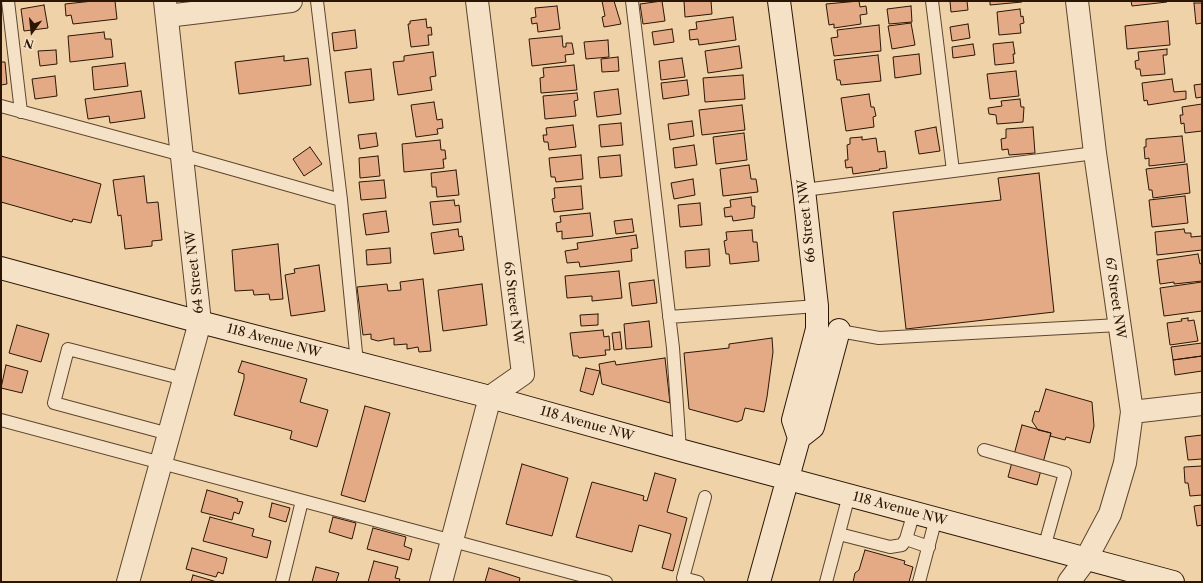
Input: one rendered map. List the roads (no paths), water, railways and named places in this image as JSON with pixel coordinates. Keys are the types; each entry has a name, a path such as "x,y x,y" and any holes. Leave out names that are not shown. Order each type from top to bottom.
{"street":[{"path":"166,8 291,1"},
{"name":"65 Street NW","path":"477,1 523,374 490,397"},
{"name":"66 Street NW","path":"779,1 804,190 817,306 817,328 793,420 799,438"},
{"name":"67 Street NW","path":"1069,582 1086,559 1110,514 1125,463 1132,412 1095,153 1077,1"},
{"name":"64 Street NW","path":"128,582 200,322 166,8"},
{"name":"118 Avenue NW","path":"1,268 200,322 490,397 787,479 1173,582"},
{"path":"759,582 799,438 813,427 839,330"},
{"path":"441,582 490,397"},
{"path":"1132,412 1202,404"}],"lane":[{"path":"8,1 22,112"},
{"path":"316,1 342,200 357,363"},
{"path":"632,1 669,317 680,450"},
{"path":"932,1 953,171"},
{"path":"1,106 342,200"},
{"path":"804,190 1095,153"},
{"path":"669,317 817,306"},
{"path":"817,328 839,330 880,338 1119,325"},
{"path":"169,434 54,403 68,349 184,379"},
{"path":"1,420 600,581"},
{"path":"984,450 1064,473 1044,548"},
{"path":"826,582 849,495"},
{"path":"698,582 683,578 705,497"},
{"path":"282,582 302,501"},
{"path":"839,534 890,547 902,545 906,539 914,512"},
{"path":"919,582 936,518"},
{"path":"906,539 929,546"}]}
